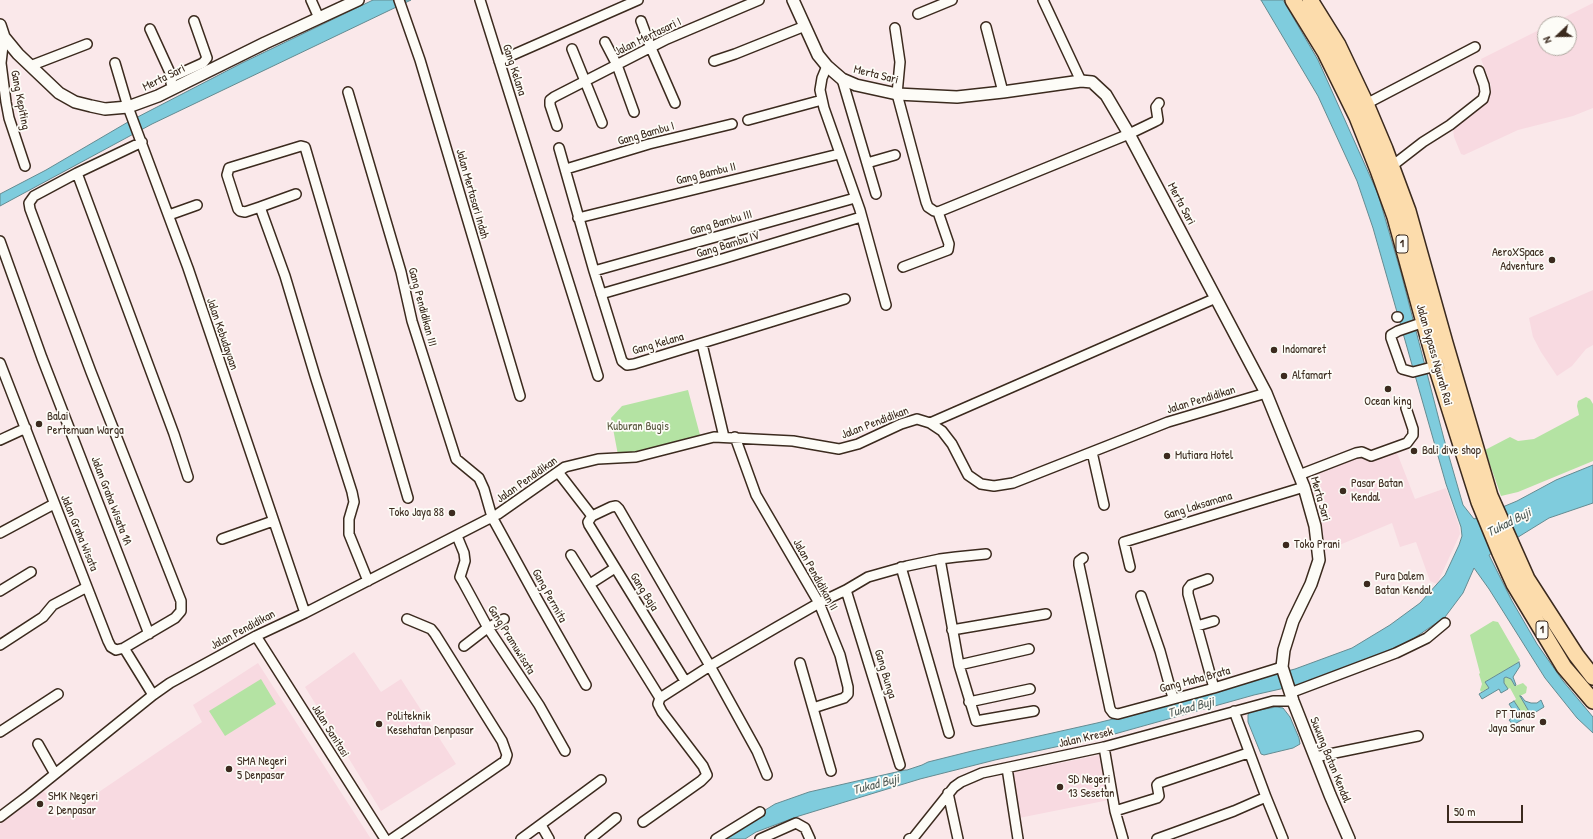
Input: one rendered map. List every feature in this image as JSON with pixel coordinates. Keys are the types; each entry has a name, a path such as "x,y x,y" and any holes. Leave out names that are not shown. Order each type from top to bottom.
{"highway":[{"name":"Jalan Bypass Ngurah Rai","path":"1293,0 1325,52 1357,118 1374,158 1395,217 1432,367 1507,550 1527,579 1544,608 1593,678"},
{"name":"Jalan Bypass Ngurah Rai","path":"1310,0 1338,45 1366,104 1392,166 1408,211 1485,499"},
{"name":"Jalan Bypass Ngurah Rai","path":"1507,550 1514,584 1564,667 1593,701"}],"street":[{"path":"311,0 319,18"},
{"name":"Merta Sari","path":"0,25 4,37 18,54 59,93 75,102 105,109 130,112 153,98 172,83 358,0"},
{"name":"Jalan Mertasari Indah","path":"399,0 420,60 520,396"},
{"name":"Gang Kelana","path":"480,0 598,376"},
{"path":"499,62 638,0"},
{"name":"Jalan Mertasari I","path":"557,126 550,105 550,100 651,48 759,0"},
{"name":"Merta Sari","path":"793,0 818,55 827,66 842,79 856,85 897,94 957,97 1081,81 1092,82 1103,91 1129,134 1266,393 1304,487 1315,526 1319,560 1311,584 1293,621 1284,650 1283,668"},
{"path":"918,14 952,0"},
{"path":"1042,0 1081,81"},
{"path":"642,20 651,48 675,103"},
{"path":"150,29 172,83 203,63 207,58 194,21"},
{"path":"714,61 805,26"},
{"path":"986,27 1002,92"},
{"path":"895,28 900,62 897,94 926,202 931,210 938,212 1129,134 1158,120 1156,107 1159,103"},
{"name":"Gang Kepiting","path":"4,37 1,63 6,102 9,118 25,166"},
{"path":"605,42 617,65 634,112"},
{"path":"30,66 87,44"},
{"path":"1366,104 1475,47"},
{"path":"572,49 584,82 602,123"},
{"name":"Jalan Kebudayaan","path":"115,63 130,112 169,215 304,613"},
{"path":"827,66 822,78 820,90 822,100 861,216 886,305"},
{"path":"1392,166 1423,142 1450,125 1482,98 1485,92 1479,71"},
{"path":"842,79 876,194"},
{"name":"Gang Pendidikan III","path":"348,92 401,272 412,321 456,459 479,478 484,489 492,517"},
{"path":"748,120 822,100"},
{"name":"Gang Bambu I","path":"566,169 649,144 732,124"},
{"path":"141,139 34,196 30,200 30,209 91,372 181,602 181,611 175,618 124,648 153,695"},
{"path":"296,194 245,212 240,211 238,209 227,175 228,168 301,146 305,147 408,498"},
{"name":"Gang Kelana","path":"559,148 594,272 622,361 627,365 702,344 845,299"},
{"name":"Gang Bambu II","path":"578,218 840,154"},
{"path":"867,163 895,155"},
{"path":"77,172 174,434 188,476"},
{"name":"Gang Bambu III","path":"594,272 854,198"},
{"path":"169,215 197,205"},
{"path":"260,207 285,276 352,492 354,502 349,519 349,534 368,581"},
{"path":"903,267 948,250 949,244 938,212"},
{"name":"Gang Bambu IV","path":"601,294 722,260 861,216"},
{"name":"Jalan Graha Wisata 1A","path":"0,241 16,288 149,634"},
{"path":"930,423 1216,298"},
{"path":"1421,324 1390,335 1402,369 1413,372 1432,367"},
{"path":"702,344 724,437"},
{"name":"Jalan Graha Wisata","path":"0,363 111,647 116,650 124,648"},
{"name":"Jalan Pendidikan","path":"0,817 153,695 170,684 256,636 368,581 492,517 565,467 598,459 636,457 714,436 793,441 839,449 858,444 900,424 917,419 930,423 942,431 952,444 968,475 981,484 994,486 1013,483 1168,422 1266,393"},
{"path":"1300,475 1356,453 1362,452 1371,456 1407,443 1413,435 1413,428 1406,408"},
{"path":"0,440 26,428"},
{"name":"Jalan Pendidikan II","path":"735,437 756,495 819,603 840,655 848,687 848,694 844,698 813,708"},
{"path":"1092,452 1104,505"},
{"path":"558,472 592,516 611,507 616,506 619,509 710,666 757,751 767,775"},
{"name":"Gang Laksamana","path":"1130,567 1124,542 1218,512 1304,487"},
{"path":"0,532 54,504"},
{"name":"Gang Baja","path":"592,516 588,522 589,525 685,681"},
{"name":"Gang Permita","path":"492,517 586,685"},
{"path":"222,539 273,521"},
{"name":"Gang Pramuwisata","path":"457,536 464,554 460,577 488,628 539,705 565,751"},
{"path":"644,822 701,781 707,775 704,766 662,712 658,704 660,698 710,666 819,603 868,577 956,556 986,554"},
{"path":"571,555 660,698"},
{"name":"Gang Maha Brata","path":"1083,558 1079,561 1079,565 1110,709 1113,713 1118,714 1283,668"},
{"path":"940,560 959,665 974,718 979,722 1034,711"},
{"path":"590,584 615,568"},
{"path":"901,568 949,733"},
{"path":"0,590 31,572"},
{"path":"1208,579 1191,585 1188,589 1214,688"},
{"path":"0,645 43,617 53,605 87,587"},
{"name":"Gang Bunga","path":"846,590 900,765"},
{"path":"1142,596 1160,651 1173,698"},
{"path":"952,630 1046,614"},
{"path":"392,839 505,761 508,755 502,741 436,634 431,629 407,619"},
{"path":"464,646 488,628 504,619"},
{"path":"1197,626 1214,621"},
{"path":"1291,695 1396,653 1427,638 1445,622"},
{"name":"Jalan Sanitasi","path":"256,636 385,839"},
{"path":"959,665 1029,649"},
{"path":"800,663 831,771"},
{"name":"Suwung Batan Kendal","path":"1283,668 1291,695 1349,839"},
{"path":"969,702 1030,689"},
{"path":"0,732 58,694"},
{"name":"Jalan Kresek","path":"912,838 948,793 960,782 982,773 1104,747 1274,701 1291,695"},
{"path":"1234,711 1248,753 1283,839"},
{"path":"1315,757 1418,736"},
{"path":"38,744 55,774"},
{"path":"1104,747 1115,811 1123,839"},
{"path":"1115,811 1157,798 1159,794 1157,785 1159,783 1248,753"},
{"path":"1007,768 1018,839"},
{"path":"521,839 601,780"},
{"path":"948,793 958,839"},
{"path":"1157,839 1234,811 1266,797"},
{"path":"716,839 760,812"},
{"path":"590,839 616,818"},
{"path":"760,839 796,823 805,828 810,839"},
{"path":"541,825 549,839"}],"shaded area":[{"path":"1593,3 1593,108 1573,116 1518,130 1464,155 1461,154 1454,137 1453,128 1488,98 1490,94 1491,85 1481,59 1537,31 1537,56 1577,56 1577,16 1567,16"},
{"path":"1593,290 1593,345 1586,349 1572,366 1557,376 1533,337 1529,318"},
{"name":"Pasar Batan Kendal","path":"1394,445 1415,499 1446,488 1459,526 1460,534 1437,584 1430,581 1416,542 1400,547 1392,523 1325,551 1323,532 1307,475 1362,452 1364,457"},
{"name":"Politeknik Kesehatan Denpasar","path":"354,652 381,692 401,679 456,764 381,811 305,687"},
{"name":"SMA Negeri 5 Denpasar","path":"258,663 371,839 0,839 0,824 44,791 62,817 202,722 193,705"},
{"name":"SD Negeri 13 Sesetan","path":"1100,755 1109,800 1019,818 1010,773"}],"green space":[{"name":"Kuburan Bugis","path":"688,390 700,435 639,452 618,455 611,418 622,406"},
{"path":"1586,397 1590,399 1593,404 1593,461 1518,492 1501,496 1485,450 1510,437 1518,441 1534,439 1579,415 1577,406 1578,401"},
{"path":"1493,621 1498,622 1520,660 1485,682 1489,688 1481,692 1480,690 1482,684 1480,673 1470,635"},
{"path":"1506,677 1511,679 1515,686 1523,683 1527,687 1526,693 1520,696 1531,715 1525,718 1514,701 1516,699 1510,688 1508,689 1504,683 1504,678"},
{"path":"261,679 276,704 225,736 209,711"}],"water":[{"path":"373,0 411,0 152,124 0,206 0,194 46,170 128,122 242,63"},
{"name":"Tukad Buji","path":"1261,0 1283,0 1318,60 1378,194 1401,273 1444,439 1463,505 1474,519 1517,501 1556,480 1593,465 1593,503 1549,518 1489,555 1512,601 1537,644 1563,681 1593,717 1593,733 1577,718 1545,678 1489,589 1474,568 1463,593 1445,617 1410,641 1364,661 1298,685 1254,695 1111,735 995,760 920,779 799,816 756,832 745,839 718,839 775,804 809,792 907,770 928,762 972,751 1149,710 1215,690 1295,669 1352,648 1390,625 1420,603 1445,575 1462,536 1461,527 1446,484 1373,228 1357,181 1318,96"},
{"path":"1519,662 1520,666 1513,677 1515,686 1511,679 1506,677 1504,678 1504,683 1508,689 1501,693 1499,689 1482,699 1479,694 1489,688 1485,682"},
{"path":"1520,696 1525,701 1531,703 1537,703 1541,700 1544,707 1531,715"},
{"path":"1514,701 1525,718 1513,725 1509,720 1516,715 1509,704"},
{"path":"1276,707 1283,708 1290,717 1300,744 1293,748 1264,755 1261,754 1248,722 1248,715 1249,712"}],"place":[{"name":"AeroXSpace Adventure","path":"1552,260"},
{"name":"Indomaret","path":"1274,350"},
{"name":"Alfamart","path":"1284,376"},
{"name":"Ocean king","path":"1388,389"},
{"name":"Balai Pertemuan Warga","path":"39,424"},
{"name":"Bali dive shop","path":"1414,451"},
{"name":"Mutiara Hotel","path":"1167,456"},
{"name":"Pasar Batan Kendal","path":"1343,491"},
{"name":"Toko Jaya 88","path":"452,513"},
{"name":"Toko Prani","path":"1286,545"},
{"name":"Pura Dalem Batan Kendal","path":"1367,584"},
{"name":"PT Tunas Jaya Sanur","path":"1543,722"},
{"name":"Politeknik Kesehatan Denpasar","path":"379,724"},
{"name":"SMA Negeri 5 Denpasar","path":"229,769"},
{"name":"SD Negeri 13 Sesetan","path":"1060,787"},
{"name":"SMK Negeri 2 Denpasar","path":"40,804"}]}
